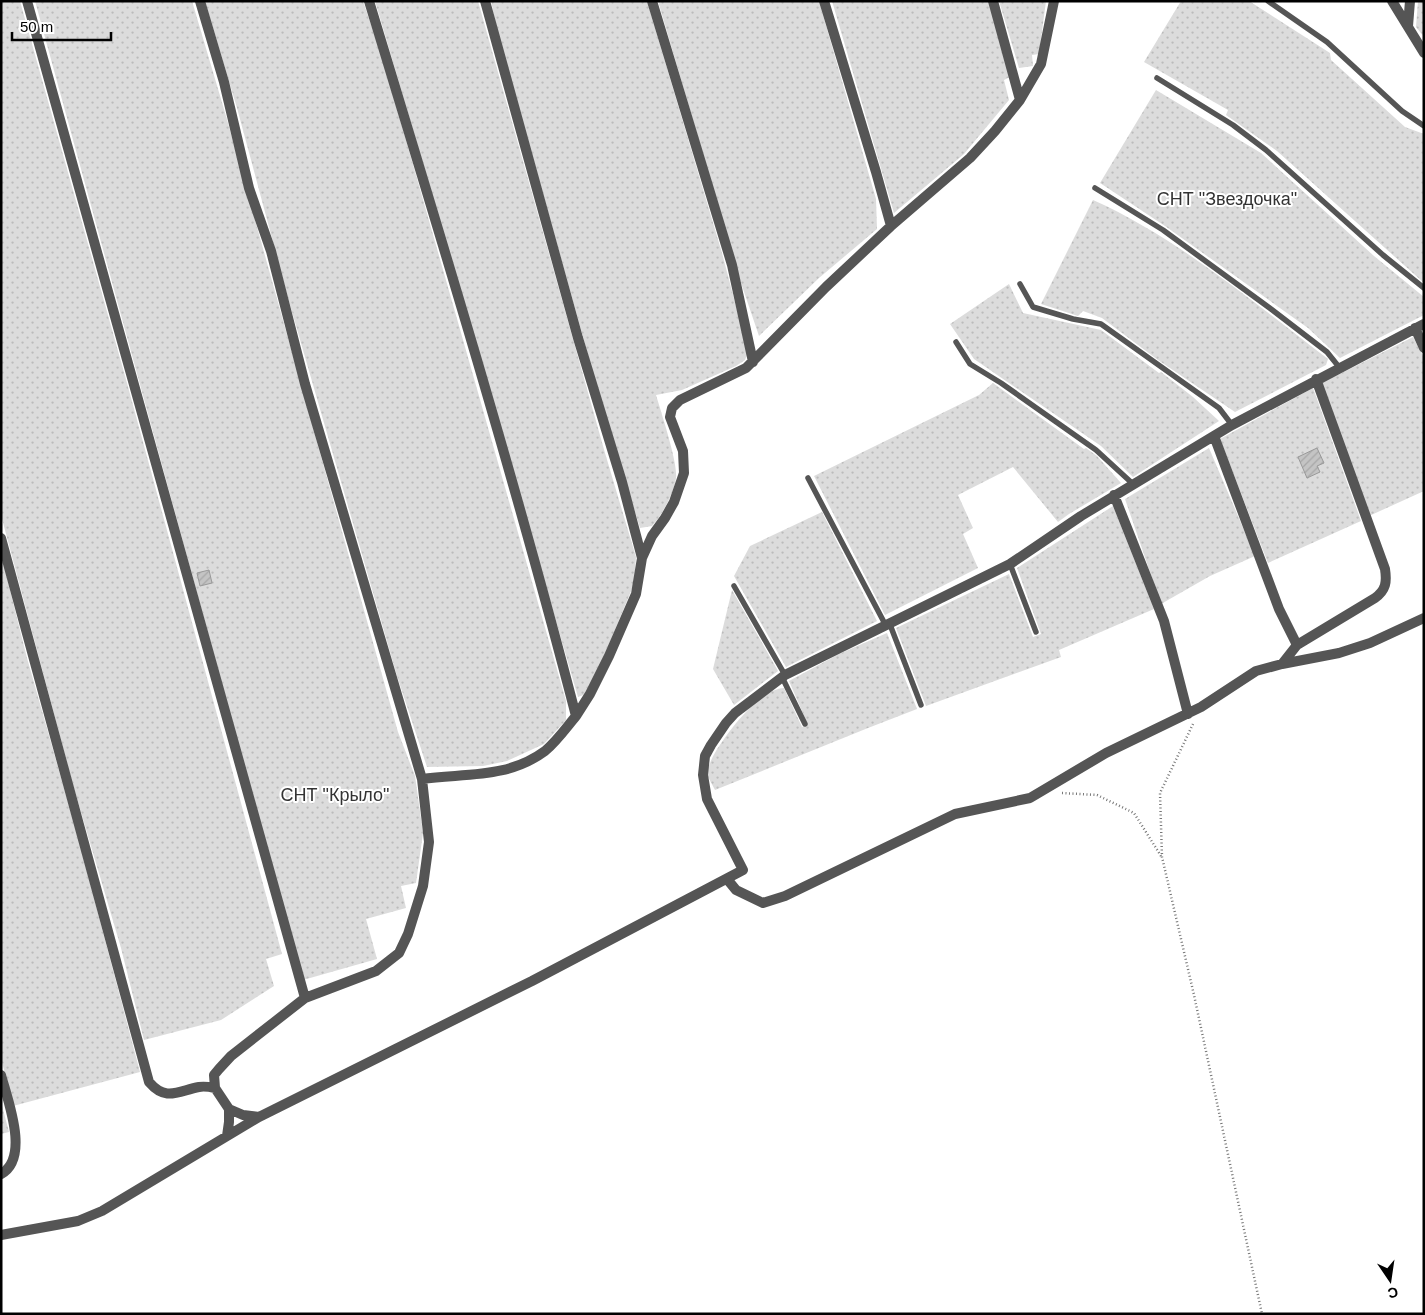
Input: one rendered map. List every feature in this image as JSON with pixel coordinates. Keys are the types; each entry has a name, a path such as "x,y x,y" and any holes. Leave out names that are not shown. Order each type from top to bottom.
{"street":[{"path":"27,1 305,998"},
{"path":"200,1 224,82 249,188 271,251 305,384 422,779 429,842 423,886 408,934 399,953 376,971 305,998 231,1056 214,1076 215,1088 229,1109 230,1122 227,1136"},
{"path":"369,1 431,205 543,590 576,716"},
{"path":"486,1 578,338 622,482 642,558"},
{"path":"652,1 732,266 753,362"},
{"path":"824,1 869,146 891,226"},
{"path":"994,1 1020,100"},
{"path":"422,779 491,774 534,758 558,739 590,694 636,594 642,558 652,536 674,502 684,473 683,451 670,417 672,408 680,400 746,368 826,287 891,226 970,158 1020,100 1041,64 1054,1"},
{"path":"1392,1 1424,53"},
{"path":"1408,26 1410,1"},
{"path":"1,1235 89,1217 102,1211 259,1117 532,981 743,870 707,799 703,775 705,756 726,722 784,676 887,623 1010,564 1114,495 1232,425 1419,326 1424,348"},
{"path":"1282,664 1297,645 1375,598 1384,589 1386,581 1385,569 1316,380"},
{"path":"1214,436 1279,609 1297,645"},
{"path":"1114,495 1164,621 1188,714"},
{"path":"1,538 149,1082 156,1090 164,1093 177,1094 201,1086 215,1088"},
{"path":"727,879 736,890 763,903 785,896 955,814 1030,798 1106,753 1201,707 1256,671 1339,653 1370,643 1424,618"},
{"path":"1,1076 13,1126 16,1153 10,1167 1,1174"},
{"path":"229,1109 244,1115 259,1117"}],"lane":[{"path":"1268,1 1327,42 1402,111 1424,126"},
{"path":"1157,78 1233,125 1266,150 1383,255 1424,288"},
{"path":"1095,188 1163,230 1264,304 1327,352 1339,367"},
{"path":"1020,284 1033,307 1073,319 1101,324 1218,408 1232,425"},
{"path":"956,342 970,364 1001,383 1096,450 1133,484"},
{"path":"808,478 887,623 921,705"},
{"path":"1010,564 1036,632"},
{"path":"734,586 784,676 805,724"}],"path":[{"path":"1201,707 1160,794 1162,857 1194,995 1262,1314"},
{"path":"1040,792 1097,794 1134,813 1162,857"}],"green space":[{"name":"СНТ \"Крыло\"","path":"1,1 20,1 127,383 282,954 266,959 274,986 221,1020 144,1040 121,948 73,785 1,515"},
{"name":"СНТ \"Крыло\"","path":"35,1 192,1 226,116 398,732 415,776 423,833 416,883 401,886 406,908 366,919 377,959 303,980"},
{"name":"СНТ \"Крыло\"","path":"205,1 363,1 382,57 566,701 566,720 544,744 507,761 483,766 427,767 397,676 290,305 237,108"},
{"path":"375,1 478,1 636,557 634,584 597,673 586,694 578,697 448,248"},
{"path":"491,1 647,1 722,253 748,352 745,360 736,366 682,390 656,395 672,450 676,478 667,504 652,526 640,528 602,405 497,29"},
{"path":"658,1 819,1 876,199 877,229 819,278 759,336 740,280"},
{"path":"832,1 989,1 1010,77 1004,80 1009,100 964,154 894,213"},
{"path":"999,1 1046,1 1039,54 1032,55 1033,66 1019,68"},
{"name":"СНТ \"Звездочка\"","path":"1181,1 1249,1 1330,53 1331,60 1405,127 1424,134 1424,283 1277,151 1226,115 1228,110 1144,62"},
{"path":"1418,1 1424,1 1424,37 1416,27"},
{"name":"СНТ \"Звездочка\"","path":"1156,90 1261,153 1374,256 1424,297 1424,315 1340,358 1308,328 1165,226 1100,183"},
{"name":"СНТ \"Звездочка\"","path":"1093,200 1155,233 1215,273 1328,359 1326,365 1235,412 1158,360 1102,318 1083,311 1078,316 1041,304"},
{"path":"1009,284 1023,313 1101,330 1159,373 1161,372 1193,397 1219,421 1133,477 1101,446 974,359 950,324"},
{"path":"1413,337 1424,358 1424,491 1369,516 1322,383"},
{"path":"993,383 1084,449 1086,448 1097,456 1121,483 1058,522 1013,467 958,495 973,528 963,534 978,568 885,615 814,476 979,395"},
{"path":"1313,388 1361,521 1268,563 1220,439"},
{"path":"1209,448 1255,556 1210,576 1161,604 1125,499"},
{"path":"1113,506 1154,609 1059,650 1061,657 926,706 896,628 1009,574 1033,637 1041,634 1017,568"},
{"path":"822,512 877,621 786,667 734,576 750,546"},
{"path":"1,554 27,658 77,834 140,1072 13,1106 1,1058"},
{"path":"732,590 778,671 734,705 713,669"},
{"path":"887,633 917,709 715,790 706,773 712,759 728,733 755,703 774,690 784,688 802,727 808,725 789,681 839,654"},
{"path":"1,1102 9,1132 1,1134"}],"building":[{"path":"1317,448 1324,463 1317,466 1320,472 1307,478 1298,457"},
{"path":"209,570 212,583 200,586 197,573"}]}
